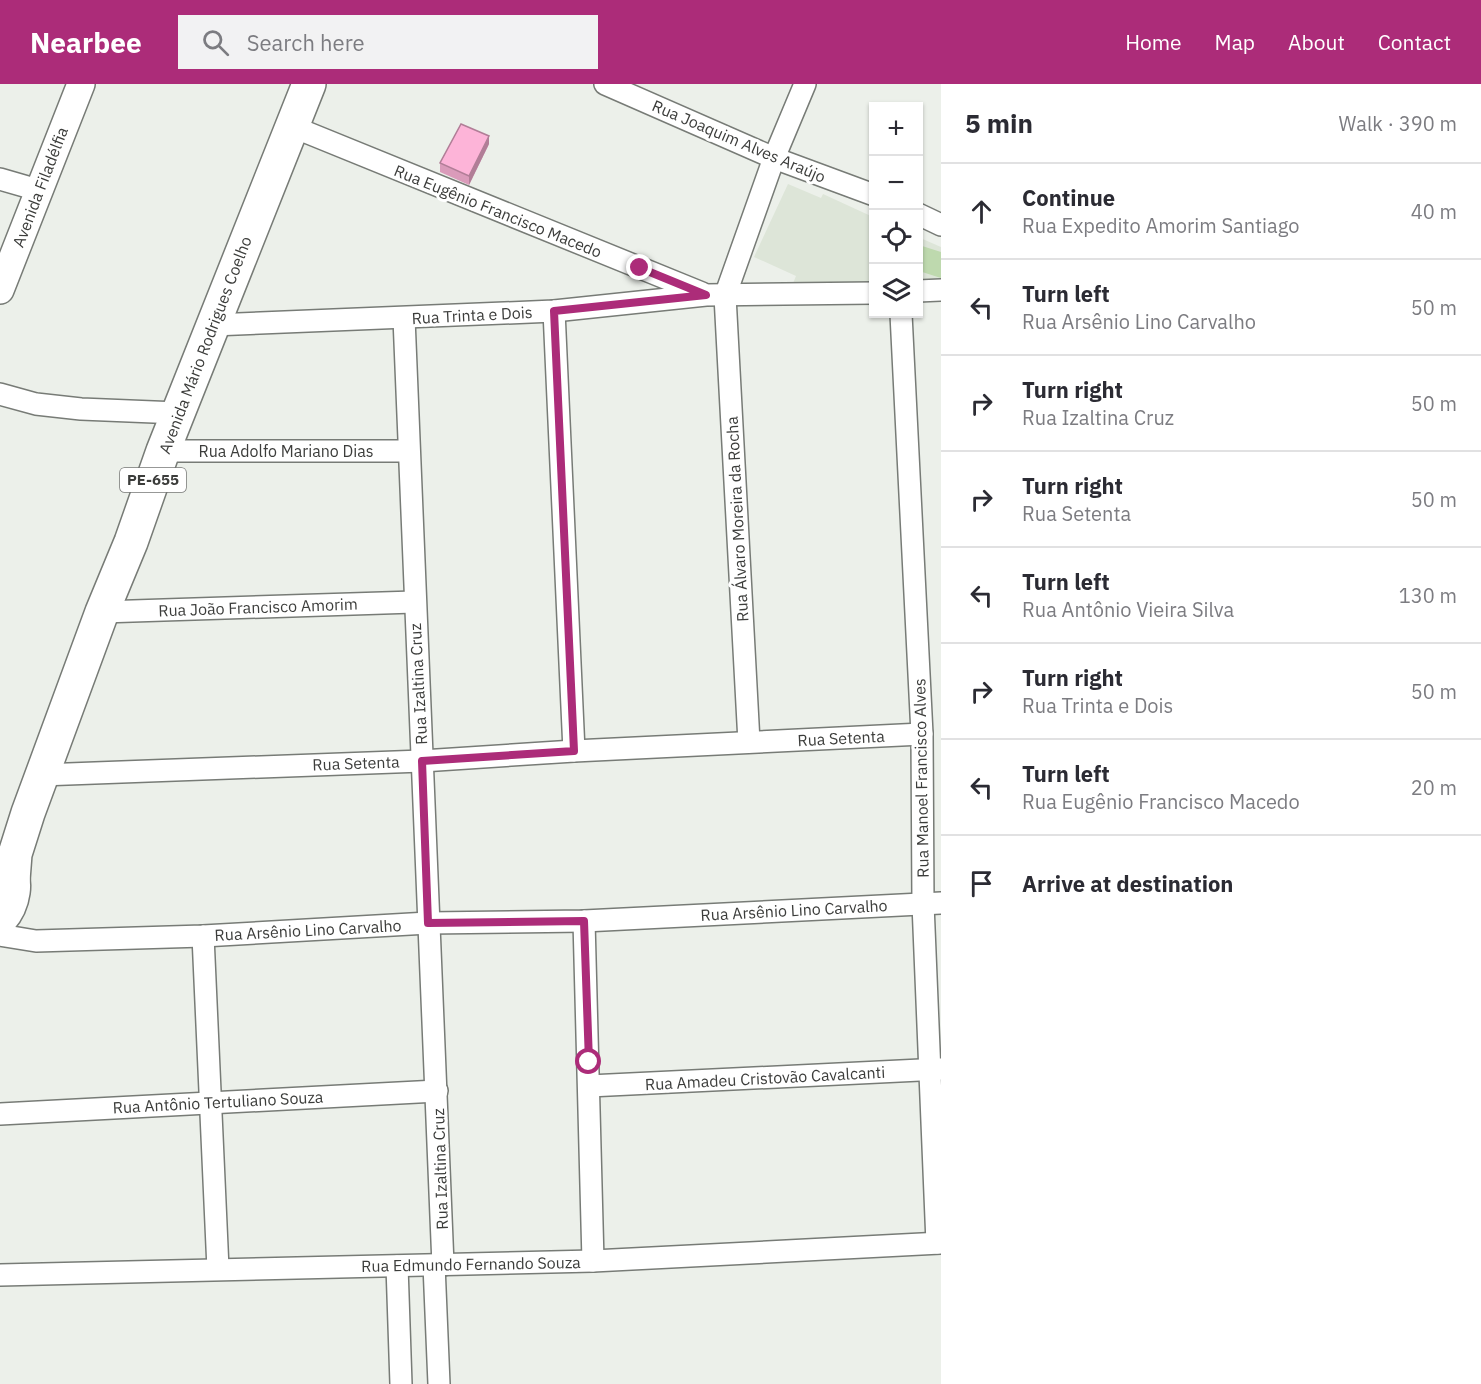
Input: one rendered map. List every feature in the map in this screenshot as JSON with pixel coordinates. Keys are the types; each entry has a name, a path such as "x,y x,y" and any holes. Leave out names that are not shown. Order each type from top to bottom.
{"main road":[{"name":"Avenida Mário Rodrigues Coelho","path":"7,867 15,854 41,775 102,612 131,542 178,412 309,84"},
{"name":"PE-655","path":"0,920 9,908 13,896 7,867"}],"street":[{"name":"Avenida Filadélfia","path":"0,290 81,84"},
{"name":"Rua Joaquim Alves Araújo","path":"605,84 774,158 869,194"},
{"path":"715,295 805,84"},
{"name":"Rua Eugênio Francisco Macedo","path":"291,126 715,295"},
{"path":"0,179 38,190"},
{"path":"923,216 941,225"},
{"path":"923,291 941,290"},
{"name":"Rua Trinta e Dois","path":"213,325 554,311 715,295 869,292"},
{"name":"Rua Álvaro Moreira da Rocha","path":"715,295 749,742"},
{"path":"554,311 574,751"},
{"name":"Rua Izaltina Cruz","path":"404,318 414,602 437,1092 440,1384"},
{"name":"Rua Manoel Francisco Alves","path":"901,318 932,903 939,1243"},
{"path":"0,394 36,404 81,409 178,412"},
{"name":"Rua Adolfo Mariano Dias","path":"163,451 408,451"},
{"name":"Rua João Francisco Amorim","path":"102,612 414,602"},
{"name":"Rua Setenta","path":"41,775 422,761 922,734"},
{"name":"Rua Arsênio Lino Carvalho","path":"0,934 36,941 203,936 428,923 584,921 932,903"},
{"path":"584,921 593,1261"},
{"path":"203,936 218,1269"},
{"name":"Rua Amadeu Cristovão Cavalcanti","path":"589,1086 935,1070"},
{"name":"Rua Antônio Tertuliano Souza","path":"0,1114 437,1092"},
{"name":"Rua Edmundo Fernando Souza","path":"0,1275 593,1261 939,1243"},
{"path":"397,1266 401,1384"}],"shaded area":[{"path":"788,184 821,198 823,194 869,215 869,285 792,286 796,276 754,257"},
{"path":"923,239 941,247 941,284 923,284"}],"green space":[{"path":"923,246 941,252 941,278 923,272"}],"building":[{"path":"461,124 489,136 469,176 440,163"}],"route":[{"path":"589,1062 584,921 428,923 422,761 574,751 554,311 706,295 640,268"}]}
